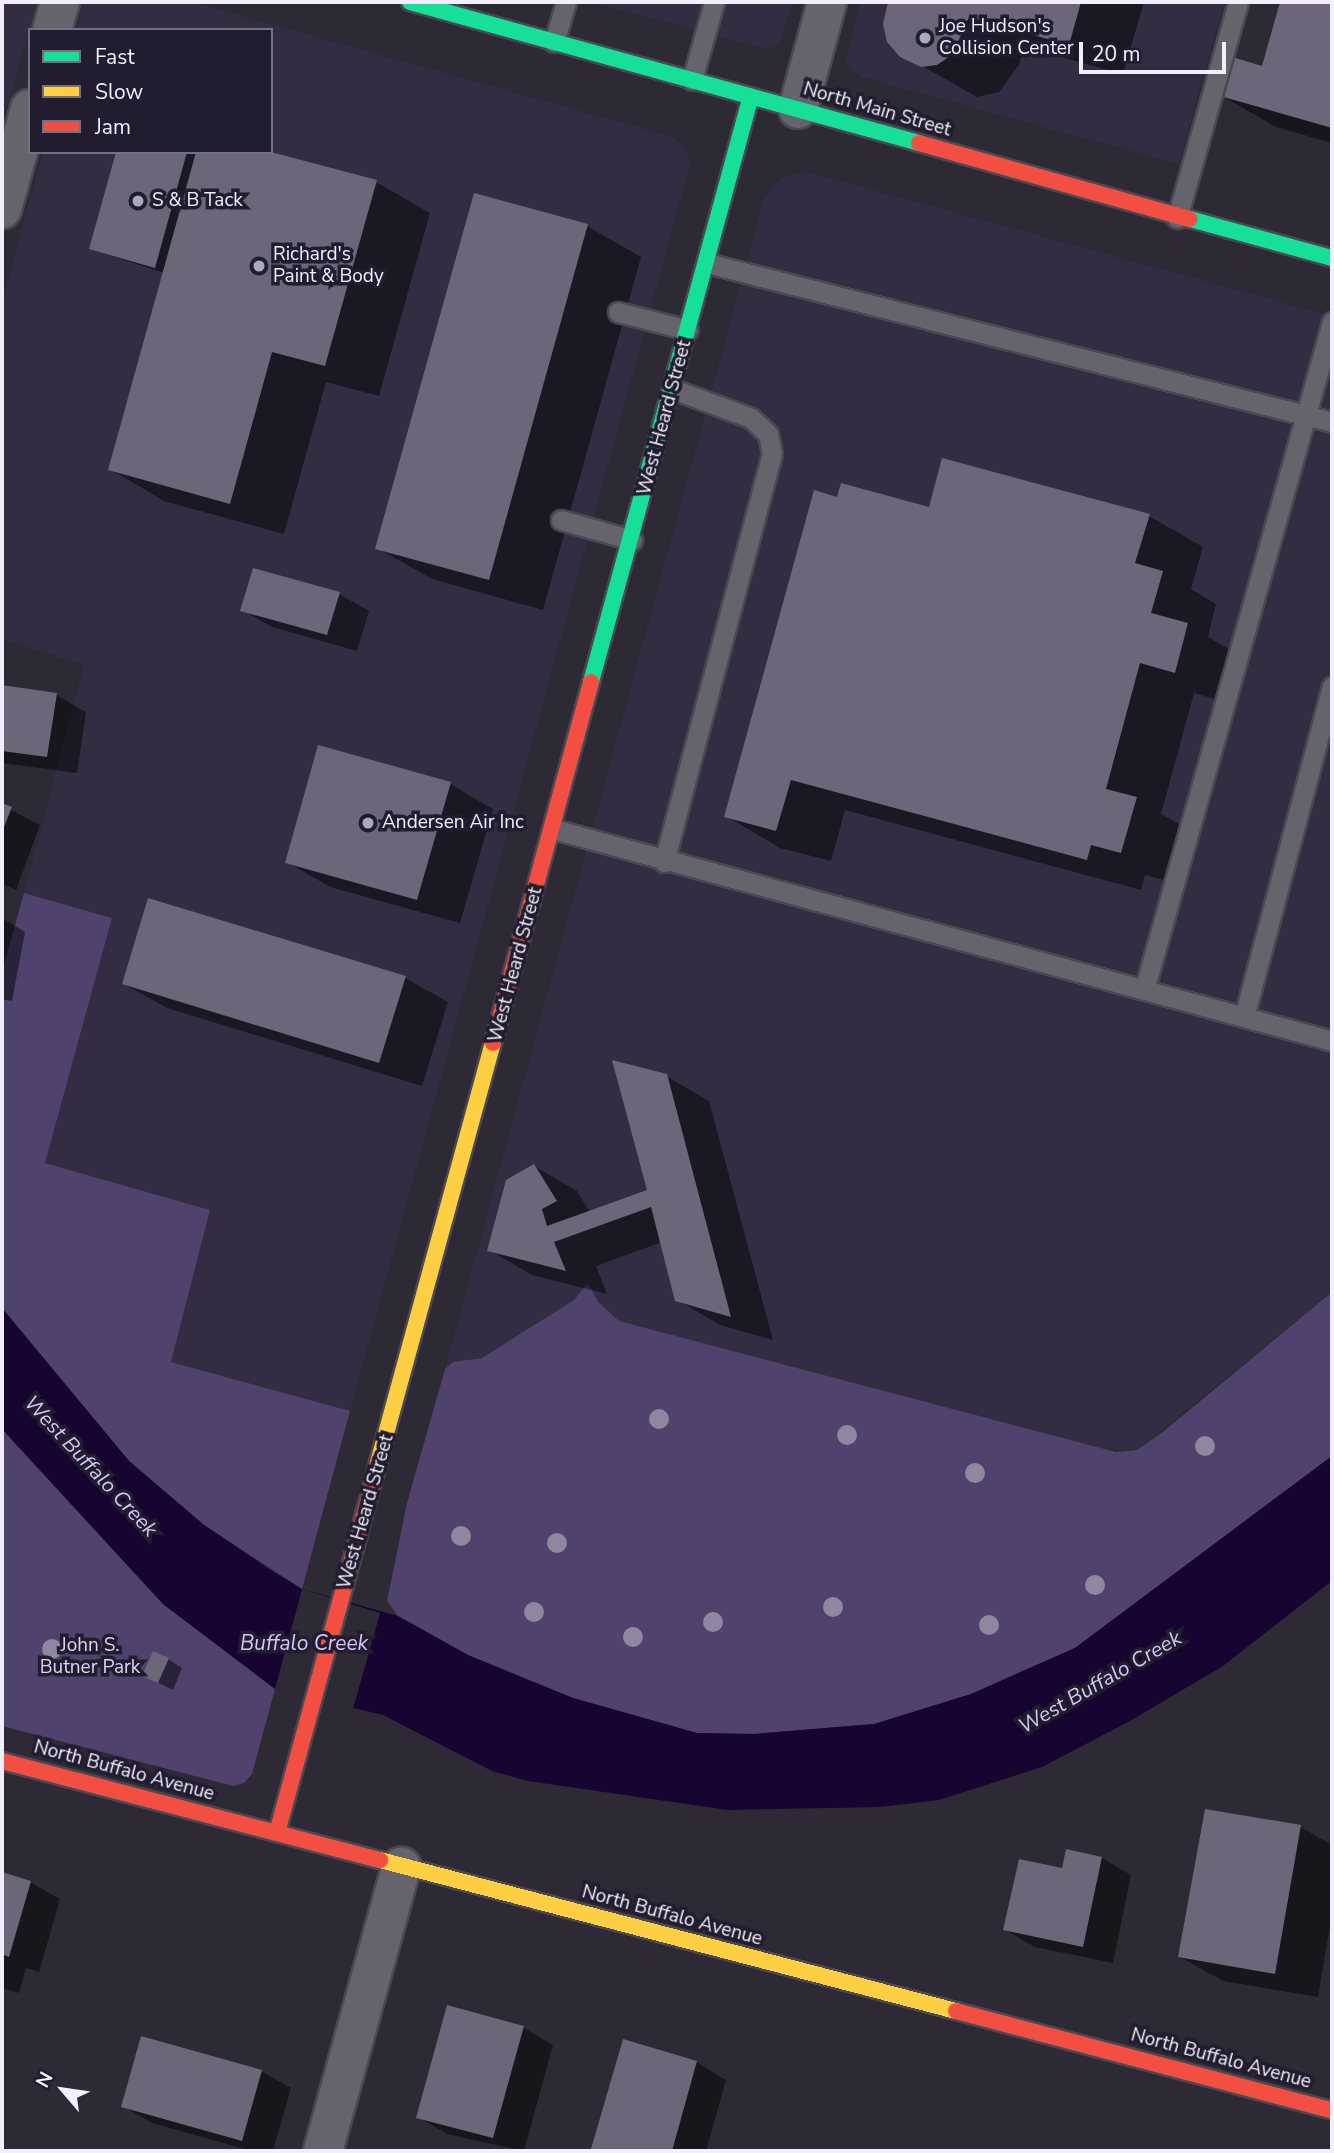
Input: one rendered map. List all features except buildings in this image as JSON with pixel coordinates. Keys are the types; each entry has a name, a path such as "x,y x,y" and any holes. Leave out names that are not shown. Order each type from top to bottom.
{"street":[{"path":"53,28 60,2"},
{"name":"North Main Street","path":"410,2 434,5 554,42 1177,218 1332,258"},
{"path":"798,109 827,2"},
{"name":"West Heard Street","path":"277,1833 751,96"},
{"path":"2,209 28,116"},
{"name":"North Buffalo Avenue","path":"2,1760 1332,2110"},
{"path":"323,2151 401,1867"}],"lane":[{"path":"554,42 566,2"},
{"path":"692,80 714,2"},
{"path":"1177,218 1238,2"},
{"path":"707,263 1332,422"},
{"path":"618,312 688,330"},
{"path":"1145,987 1309,416 1332,322"},
{"path":"664,862 772,454 768,434 751,418 673,389"},
{"path":"561,520 632,540"},
{"path":"1244,1017 1332,687"},
{"path":"553,829 664,862 1145,987 1332,1041"}],"shaded area":[{"path":"2,2 37,2 28,28 2,123"},
{"path":"83,2 191,2 670,136 679,141 691,160 350,1411 171,1362 210,1210 45,1163 112,918 24,893 84,665 2,639 2,301 42,154 273,154 273,28 76,28"},
{"path":"592,2 792,2 781,42 763,49"},
{"path":"859,2 1224,2 1179,164 861,77 846,64"},
{"path":"807,172 1332,316 1332,1292 1137,1450 1097,1449 563,1307 482,1358 453,1362 445,1369 764,199 780,178"}],"green space":[{"path":"24,893 112,918 45,1163 210,1210 171,1362 350,1411 302,1589 204,1525 129,1461 2,1308 2,972"},
{"path":"588,1283 598,1302 619,1321 1116,1452 1137,1450 1164,1431 1332,1292 1332,1456 1075,1648 971,1694 874,1724 754,1734 697,1733 573,1698 468,1655 398,1616 387,1601 407,1503 445,1369 453,1362 482,1358 574,1300"},
{"name":"John S. Butner Park","path":"2,1429 163,1604 275,1689 252,1774 244,1783 233,1786 2,1726"}],"water":[{"name":"Buffalo Creek","path":"2,1308 129,1461 204,1525 266,1567 302,1589 398,1616 468,1655 573,1698 697,1733 754,1734 874,1724 971,1694 1075,1648 1332,1456 1332,1581 1223,1666 1130,1721 1042,1767 939,1800 880,1807 728,1810 528,1781 492,1771 383,1715 275,1689 163,1604 2,1429"}],"pier":[{"path":"302,1589 380,1613 353,1709 275,1689"}],"traffic: fast":[{"path":"410,2 919,143"},
{"path":"591,682 751,96"},
{"path":"1190,219 1332,258"}],"traffic: slow":[{"path":"378,1463 493,1043"},
{"path":"380,1860 956,2011"}],"traffic: jam":[{"path":"919,143 1190,219"},
{"path":"493,1043 591,682"},
{"path":"277,1833 378,1463"},
{"path":"2,1761 380,1860"},
{"path":"956,2011 1332,2110"}],"place":[{"name":"Joe Hudson's Collision Center","path":"925,38"},
{"name":"S & B Tack","path":"138,201"},
{"name":"Richard's Paint & Body","path":"259,266"},
{"name":"Andersen Air Inc","path":"368,823"}],"water label":[{"name":"West Buffalo Creek","path":"91,1466"},
{"name":"West Buffalo Creek","path":"1100,1682"}]}
